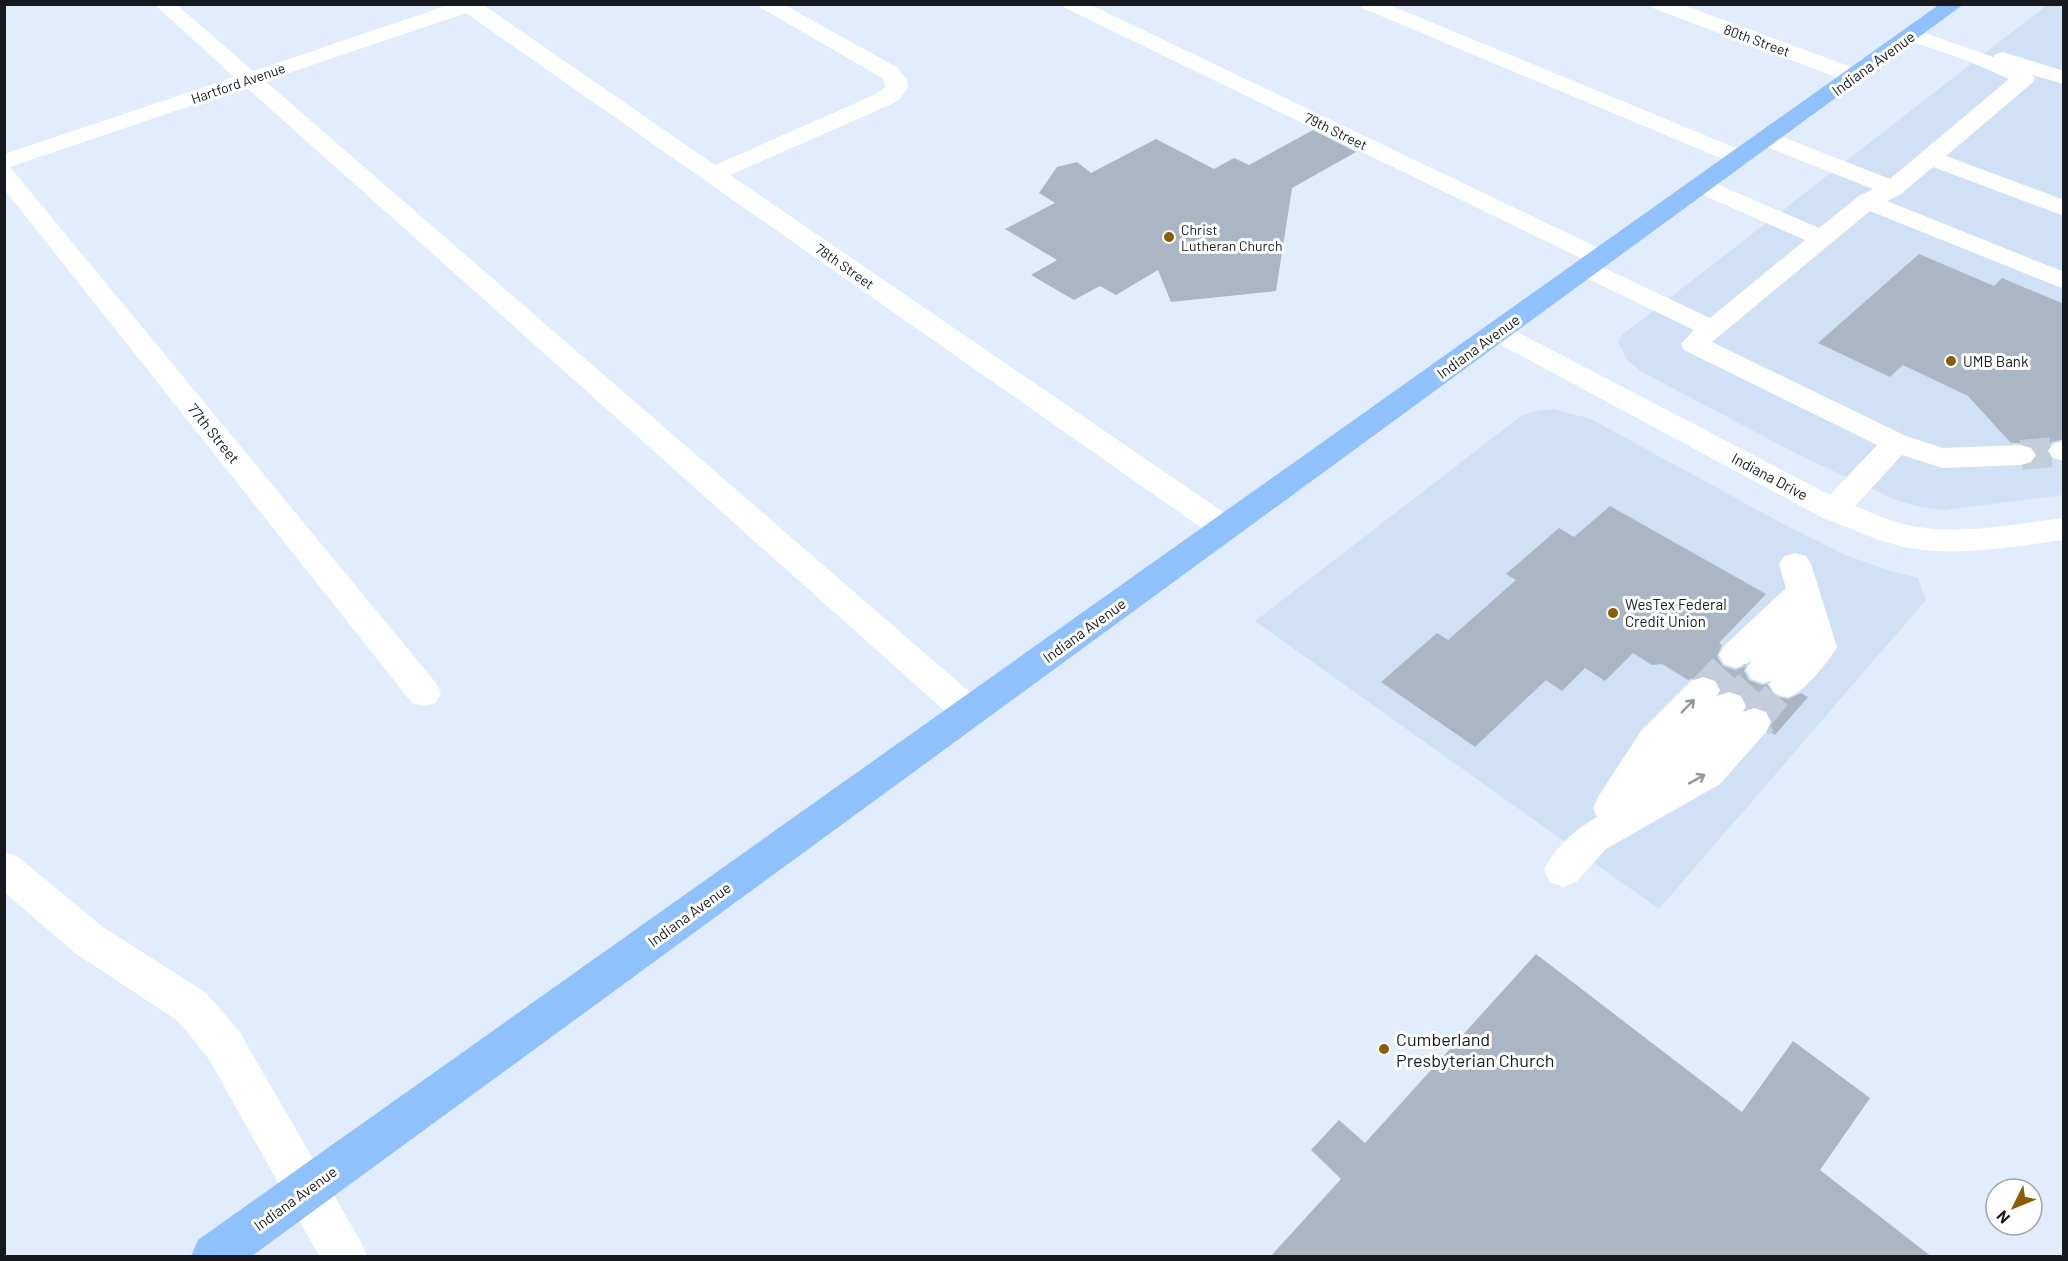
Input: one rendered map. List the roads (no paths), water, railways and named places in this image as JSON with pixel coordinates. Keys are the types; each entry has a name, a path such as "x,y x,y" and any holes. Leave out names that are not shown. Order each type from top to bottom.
{"main road":[{"name":"Indiana Avenue","path":"214,1257 1954,4"}],"street":[{"path":"164,4 969,712"},
{"path":"713,174 882,100 892,94 897,87 896,80 890,73 768,4"},
{"name":"79th Street","path":"1072,4 1593,263 1712,329"},
{"path":"1369,4 1740,158"},
{"name":"80th Street","path":"1660,4 1854,76"},
{"name":"Hartford Avenue","path":"4,162 469,5"},
{"name":"78th Street","path":"469,5 1224,528"},
{"path":"1916,32 2064,78"},
{"path":"1916,32 2024,78 2064,92"},
{"path":"2021,455 1942,458 1896,443 1694,344 1867,201 1893,189 2024,78"},
{"path":"1767,139 1893,189"},
{"path":"1930,158 2064,209"},
{"name":"77th Street","path":"4,173 424,693"},
{"path":"1702,186 1822,238"},
{"path":"1867,201 2064,281"},
{"name":"Indiana Drive","path":"1497,332 1834,510 1888,531 1924,539 1964,540 2059,533"},
{"path":"1834,510 1896,443"},
{"path":"1799,578 1820,647 1762,670 1799,578"},
{"path":"1563,870 1593,838 1653,741 1729,706 1707,774 1593,838"},
{"path":"4,868 89,940 192,1007 224,1045 344,1257"}],"tunnel":[{"path":"2021,455 2063,451"},
{"path":"1703,690 1736,655"},
{"path":"1729,706 1763,670"},
{"path":"1757,718 1786,684"},
{"path":"1754,722 1758,717"}],"place":[{"name":"Christ Lutheran Church","path":"1169,237"},
{"name":"UMB Bank","path":"1951,361"},
{"name":"WesTex Federal Credit Union","path":"1613,613"},
{"name":"Cumberland Presbyterian Church","path":"1384,1049"}]}
